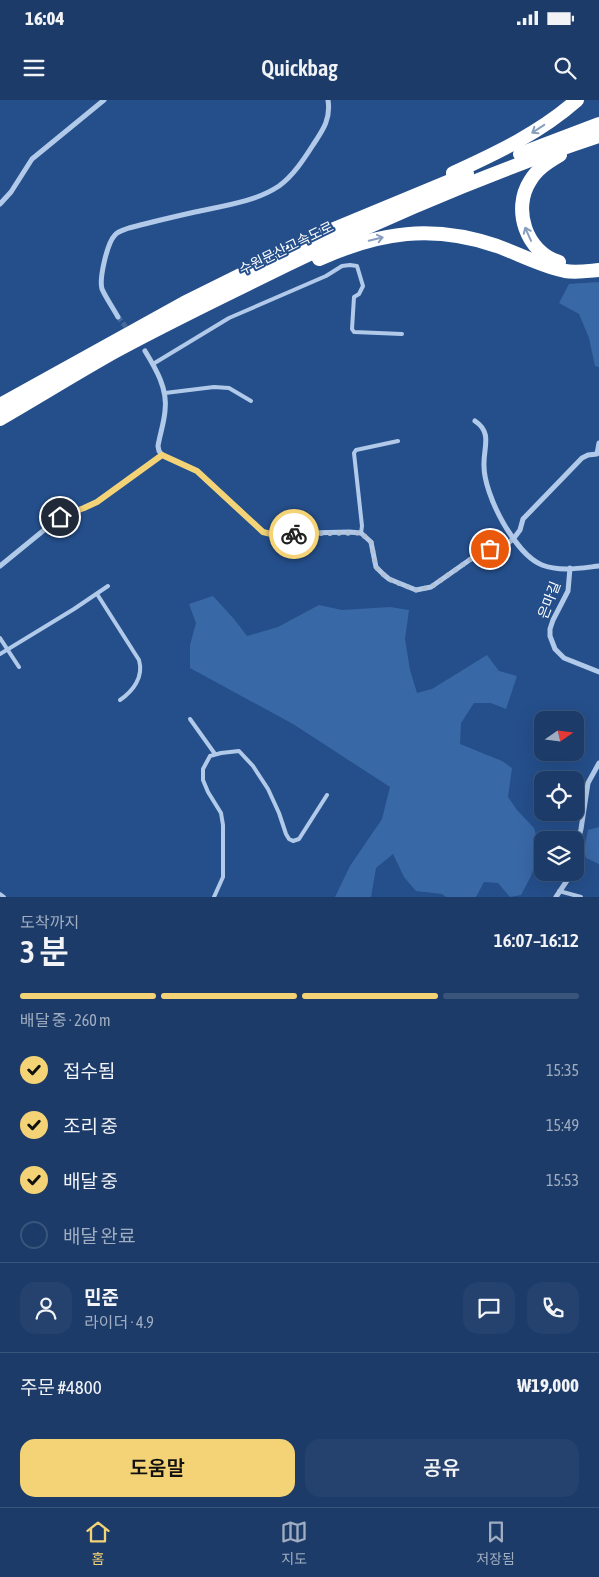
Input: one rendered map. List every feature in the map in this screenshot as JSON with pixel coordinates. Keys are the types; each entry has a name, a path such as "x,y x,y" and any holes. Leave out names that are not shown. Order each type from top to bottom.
{"highway":[{"path":"365,215 523,139 577,100"},
{"name":"수원문산고속도로","path":"3,413 46,385 184,303 327,232 365,215 599,124"},
{"path":"595,137 552,160 538,170 525,192 523,213 527,235 544,256 556,262 569,265 599,263"},
{"name":"수원문산고속도로","path":"46,385 265,275 366,228 511,166 595,137"},
{"path":"153,332 324,257 373,239 390,235 424,233 460,236 480,240 565,271 584,272 599,270"}],"street":[{"path":"0,204 11,192 32,159 104,100"},
{"path":"118,317 102,288 108,250 114,236 129,228 245,200 278,186 288,178 325,127 329,112 328,100"},
{"path":"145,351 153,364 165,393 166,410 158,446 162,455 197,471 263,532 271,534 361,533 371,542 376,567 388,579 416,590 431,587 478,554 506,544 514,538 520,530 523,520 582,458 597,454 599,443"},
{"path":"475,421 483,426 486,434 484,466 490,498 524,553 534,561 549,567 599,566"},
{"path":"0,566 60,517 97,502 162,455"},
{"name":"은마길","path":"570,568 568,591 553,620 550,636 555,649 564,658 599,672"},
{"path":"581,831 588,783 599,763"},
{"path":"556,897 566,881"}],"lane":[{"path":"153,364 228,318 326,276 342,266 350,265 357,266 363,286 359,294 354,297 352,330 354,332 402,334"},
{"path":"165,393 214,387 228,388 251,401"},
{"path":"361,533 362,526 354,453 356,450 398,442"},
{"path":"0,654 108,586"},
{"path":"97,594 141,665 140,675 134,687 130,693 120,700"},
{"path":"0,638 19,668"},
{"path":"190,719 215,754"},
{"path":"214,897 223,877 223,825 221,813 203,780 203,769 210,756 239,751 253,766 268,789 286,834 289,839 294,841 298,839 327,795"},
{"path":"559,891 581,897"},
{"path":"0,894 4,897"}],"shaded area":[{"path":"599,282 599,367 595,366 589,338 579,314 559,303 569,284"},
{"path":"213,596 247,636 278,627 319,605 342,610 390,607 409,610 405,639 410,670 417,693 432,689 487,655 499,671 517,676 506,709 491,703 474,703 461,723 460,744 502,761 512,768 508,797 535,831 534,867 521,895 510,897 498,883 484,882 476,897 446,897 442,894 416,891 404,877 393,854 376,868 371,897 335,897 350,866 382,819 390,787 293,724 190,668 190,645 196,623 189,604"},
{"path":"599,827 599,864 586,858 584,850 588,830"}],"tunnel":[{"path":"118,317 130,332"}],"way so far":[{"path":"294,534 361,533 371,542 376,567 388,579 416,590 431,587 478,554 490,549"}],"route":[{"path":"60,517 97,502 162,455 197,471 263,532 294,534"}]}
